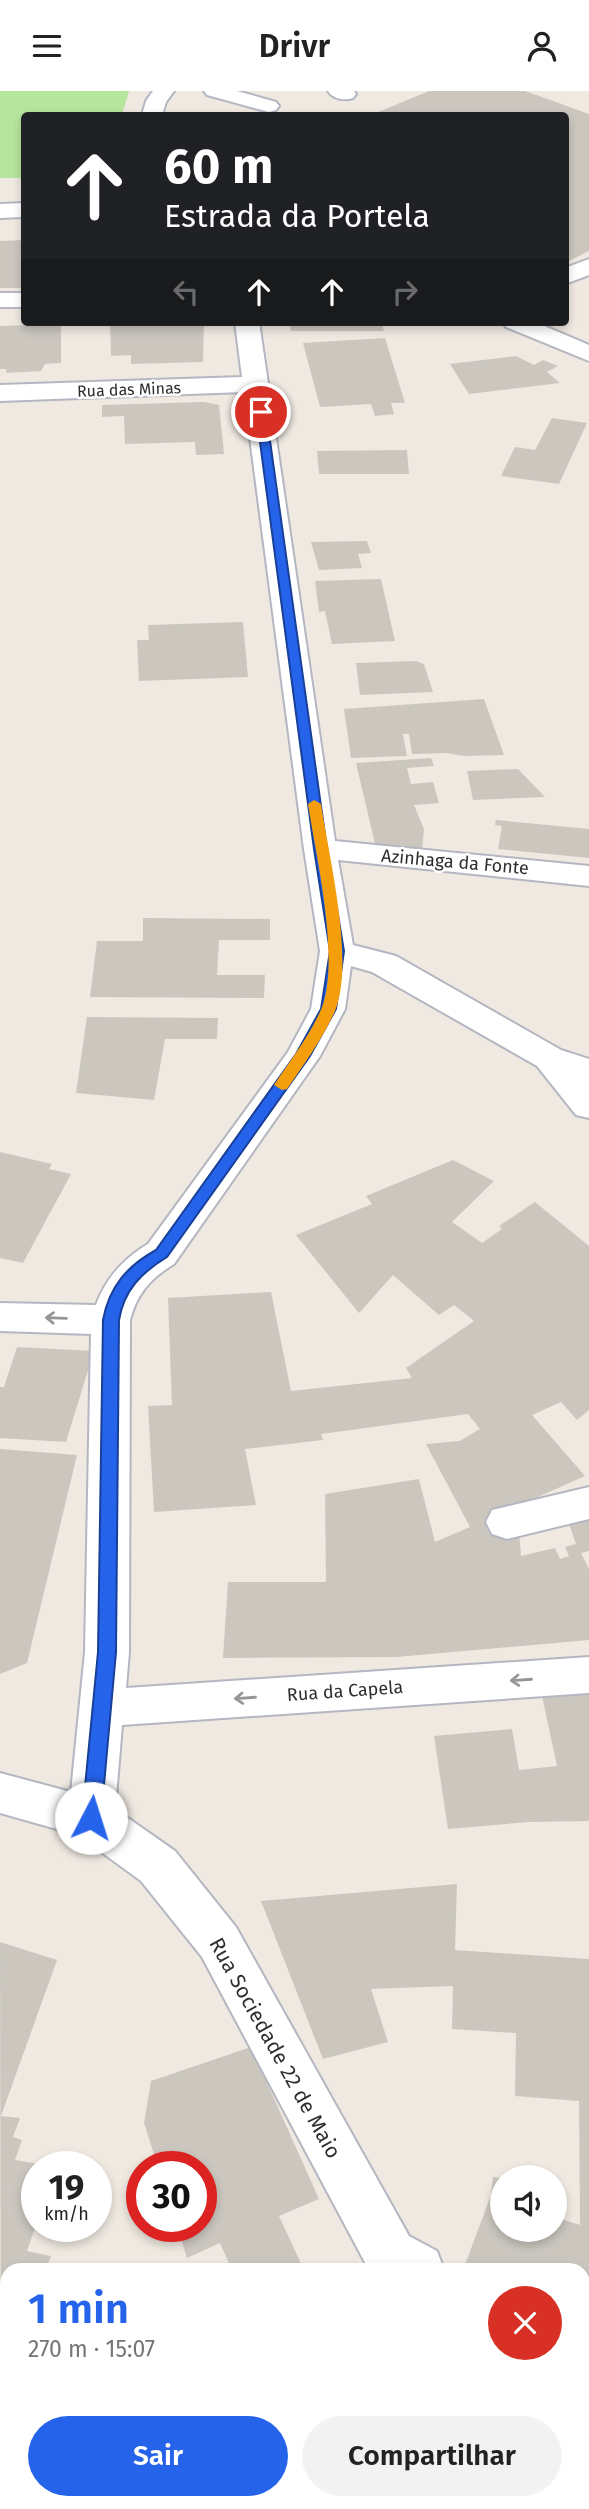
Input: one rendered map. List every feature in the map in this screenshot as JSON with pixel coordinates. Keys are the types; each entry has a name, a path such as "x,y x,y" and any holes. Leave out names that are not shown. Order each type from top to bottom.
{"street":[{"path":"153,112 156,101 164,91"},
{"path":"214,91 269,106"},
{"path":"0,211 21,211"},
{"path":"569,275 589,266"},
{"path":"0,300 21,300"},
{"path":"91,1818 107,1638 111,1320 115,1301 138,1267 161,1254 303,1056 328,1009 337,951 320,849 248,326"},
{"path":"523,326 589,354"},
{"name":"Rua das Minas","path":"0,393 257,384"},
{"name":"Azinhaga da Fonte","path":"320,849 589,876"},
{"path":"337,951 384,964 550,1058 589,1071"},
{"path":"550,1058 589,1107"},
{"path":"0,1317 111,1320"},
{"path":"507,1522 589,1503"},
{"name":"Rua da Capela","path":"102,1708 589,1675"},
{"name":"Rua Sociedade 22 de Maio","path":"0,1793 91,1818 158,1866 219,1942 390,2255 405,2263"}],"green space":[{"path":"0,91 129,91 123,112 21,112 21,178 0,178"}],"building":[{"path":"429,91 525,91 589,114 589,251 569,261 569,112 378,112"},
{"path":"21,240 21,288 0,288 0,241"},
{"path":"0,326 61,326 61,363 45,364 41,371 7,373 6,369 0,369"},
{"path":"110,326 204,326 203,362 131,364 131,355 111,356"},
{"path":"290,326 382,326 384,331 291,331"},
{"path":"385,338 405,403 391,403 394,414 375,416 371,404 320,407 303,343"},
{"path":"516,356 534,365 543,360 558,366 547,372 560,383 469,394 450,364"},
{"path":"204,402 219,405 224,454 196,455 195,442 125,444 124,416 102,417 102,405"},
{"path":"552,418 587,423 559,484 501,476 515,447 535,450"},
{"path":"407,450 409,474 319,474 317,451"},
{"path":"367,541 371,553 358,554 362,568 319,570 311,542"},
{"path":"381,579 395,641 332,644 325,611 319,612 315,581"},
{"path":"243,622 248,677 139,681 137,640 149,640 148,625"},
{"path":"416,661 424,664 433,692 360,695 356,663"},
{"path":"484,699 504,755 412,754 409,734 403,734 407,756 351,758 344,709"},
{"path":"431,758 434,766 407,768 411,784 433,782 439,803 414,805 424,829 422,851 376,848 356,763"},
{"path":"518,769 545,797 473,800 467,771"},
{"path":"496,820 589,829 589,858 498,849 502,826 495,825"},
{"path":"143,918 270,919 270,940 219,940 217,975 265,975 264,998 90,997 97,941 143,941"},
{"path":"87,1017 218,1018 217,1039 165,1039 154,1100 76,1093"},
{"path":"0,1152 52,1164 49,1169 71,1174 23,1263 0,1258"},
{"path":"453,1160 494,1181 452,1222 482,1243 502,1229 499,1226 535,1202 589,1246 589,1410 577,1420 561,1402 532,1415 585,1476 488,1519 519,1532 521,1556 555,1548 560,1559 569,1556 565,1547 576,1544 568,1521 589,1516 589,1551 581,1553 589,1569 589,1640 396,1657 223,1658 228,1582 326,1582 325,1494 419,1479 435,1542 470,1527 426,1444 460,1441 480,1429 468,1414 321,1434 323,1440 245,1449 256,1505 154,1512 148,1406 172,1405 168,1298 271,1292 291,1391 412,1378 406,1368 474,1321 454,1305 439,1315 393,1275 359,1313 296,1235 372,1204 366,1196"},
{"path":"17,1347 94,1351 66,1442 0,1438 0,1387 4,1387"},
{"path":"0,1449 77,1455 27,1663 0,1674"},
{"path":"589,1692 589,1821 529,1822 448,1829 434,1736 512,1729 519,1770 557,1766 542,1696"},
{"path":"457,1884 455,1950 589,1959 589,2263 466,2263 490,2198 490,2242 567,2242 567,2221 580,2225 579,2101 515,2096 516,2033 452,2029 453,1986 371,1989 388,2042 323,2059 261,1901"},
{"path":"0,1942 57,1960 1,2116 20,2118 13,2137 22,2140 15,2160 21,2161 21,2242 30,2242 27,2251 51,2256 48,2263 1,2263"},
{"path":"251,2047 319,2199 279,2216 301,2263 229,2263 220,2243 187,2258 182,2242 217,2242 217,2151 153,2151 144,2123 151,2081"}],"slow traffic":[{"path":"282,1085 303,1056 328,1009 337,951 314,804"}],"route":[{"path":"91,1818 107,1652 111,1320 115,1301 138,1267 161,1254 303,1056 328,1009 337,951 320,849 261,412"}]}
